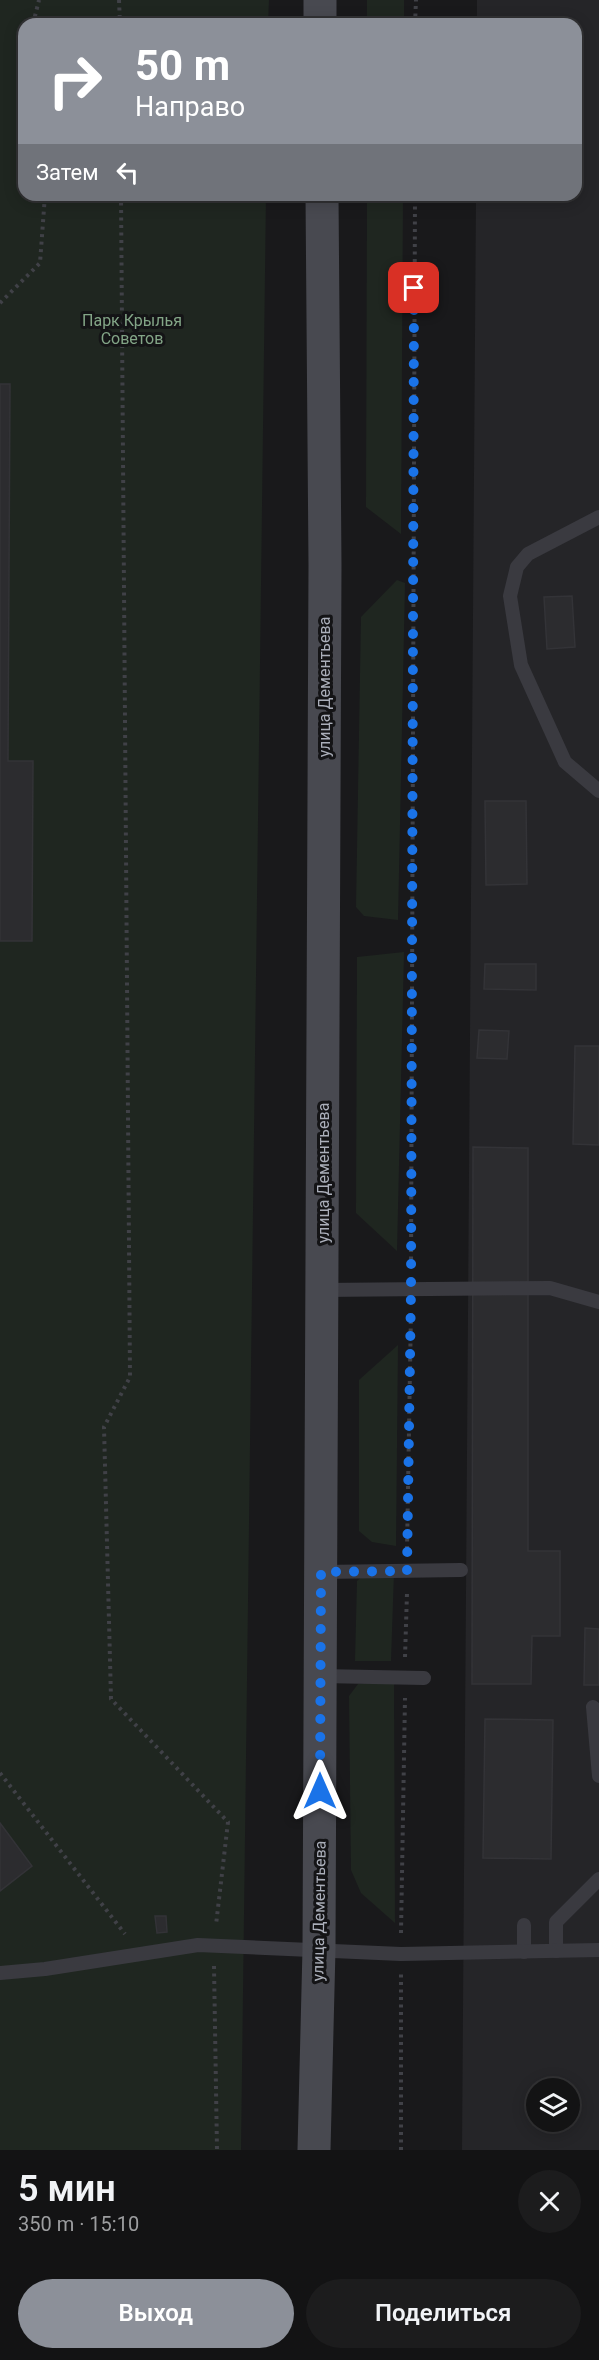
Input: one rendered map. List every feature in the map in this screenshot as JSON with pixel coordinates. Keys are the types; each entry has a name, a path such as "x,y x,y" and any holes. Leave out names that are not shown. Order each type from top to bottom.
{"main road":[{"path":"320,0 320,18"},
{"name":"улица Дементьева","path":"314,2150 319,1949 321,1676 325,554 322,201"}],"lane":[{"path":"599,517 528,554 517,567 510,596 521,665 565,762 599,791"},
{"path":"322,1290 550,1288 599,1302"},
{"path":"321,1572 461,1570"},
{"path":"321,1676 424,1678"},
{"path":"593,1707 599,1776"},
{"path":"556,1951 556,1922 599,1879"},
{"path":"524,1925 524,1952"},
{"path":"0,1973 198,1945 401,1954 599,1950"}],"path":[{"path":"34,18 39,0"},
{"path":"119,0 120,18"},
{"path":"416,0 416,18"},
{"path":"0,303 40,263 45,201"},
{"path":"121,201 129,1377 104,1427 111,1699 228,1822 213,1945 217,2150"},
{"path":"401,2150 401,1954 411,1289 415,201"},
{"path":"0,1773 140,1954"}],"shaded area":[{"path":"477,0 599,0 599,2150 462,2150 476,201 582,201 582,18 477,18"}],"green space":[{"name":"Парк Крылья Советов","path":"0,0 269,0 268,18 18,18 18,201 266,201 241,2150 0,2150"},
{"path":"367,0 404,0 404,18 367,18"},
{"path":"367,201 403,201 401,534 366,507"},
{"path":"397,580 405,583 398,920 364,916 356,907 361,617"},
{"path":"404,952 397,1251 356,1213 357,957"},
{"path":"398,1345 396,1546 372,1542 359,1531 359,1380"},
{"path":"370,1570 394,1572 391,1661 355,1661 357,1581"},
{"path":"394,1682 395,1923 361,1893 351,1870 349,1696 358,1684"}],"building":[{"path":"0,384 10,384 8,761 33,761 32,941 0,941"},
{"path":"572,596 575,647 547,649 544,597"},
{"path":"485,801 526,801 527,884 486,885"},
{"path":"485,964 536,964 536,990 484,989"},
{"path":"479,1030 509,1031 507,1059 477,1058"},
{"path":"575,1046 599,1046 599,1145 573,1144"},
{"path":"473,1147 528,1148 528,1551 560,1551 560,1636 532,1636 531,1684 472,1684"},
{"path":"585,1628 599,1629 599,1685 584,1685"},
{"path":"485,1719 553,1720 551,1859 483,1858"},
{"path":"0,1823 32,1866 0,1891"},
{"path":"155,1916 166,1916 167,1932 157,1933"}],"route":[{"path":"320,1791 321,1572 407,1571 411,1289 414,288"}]}
